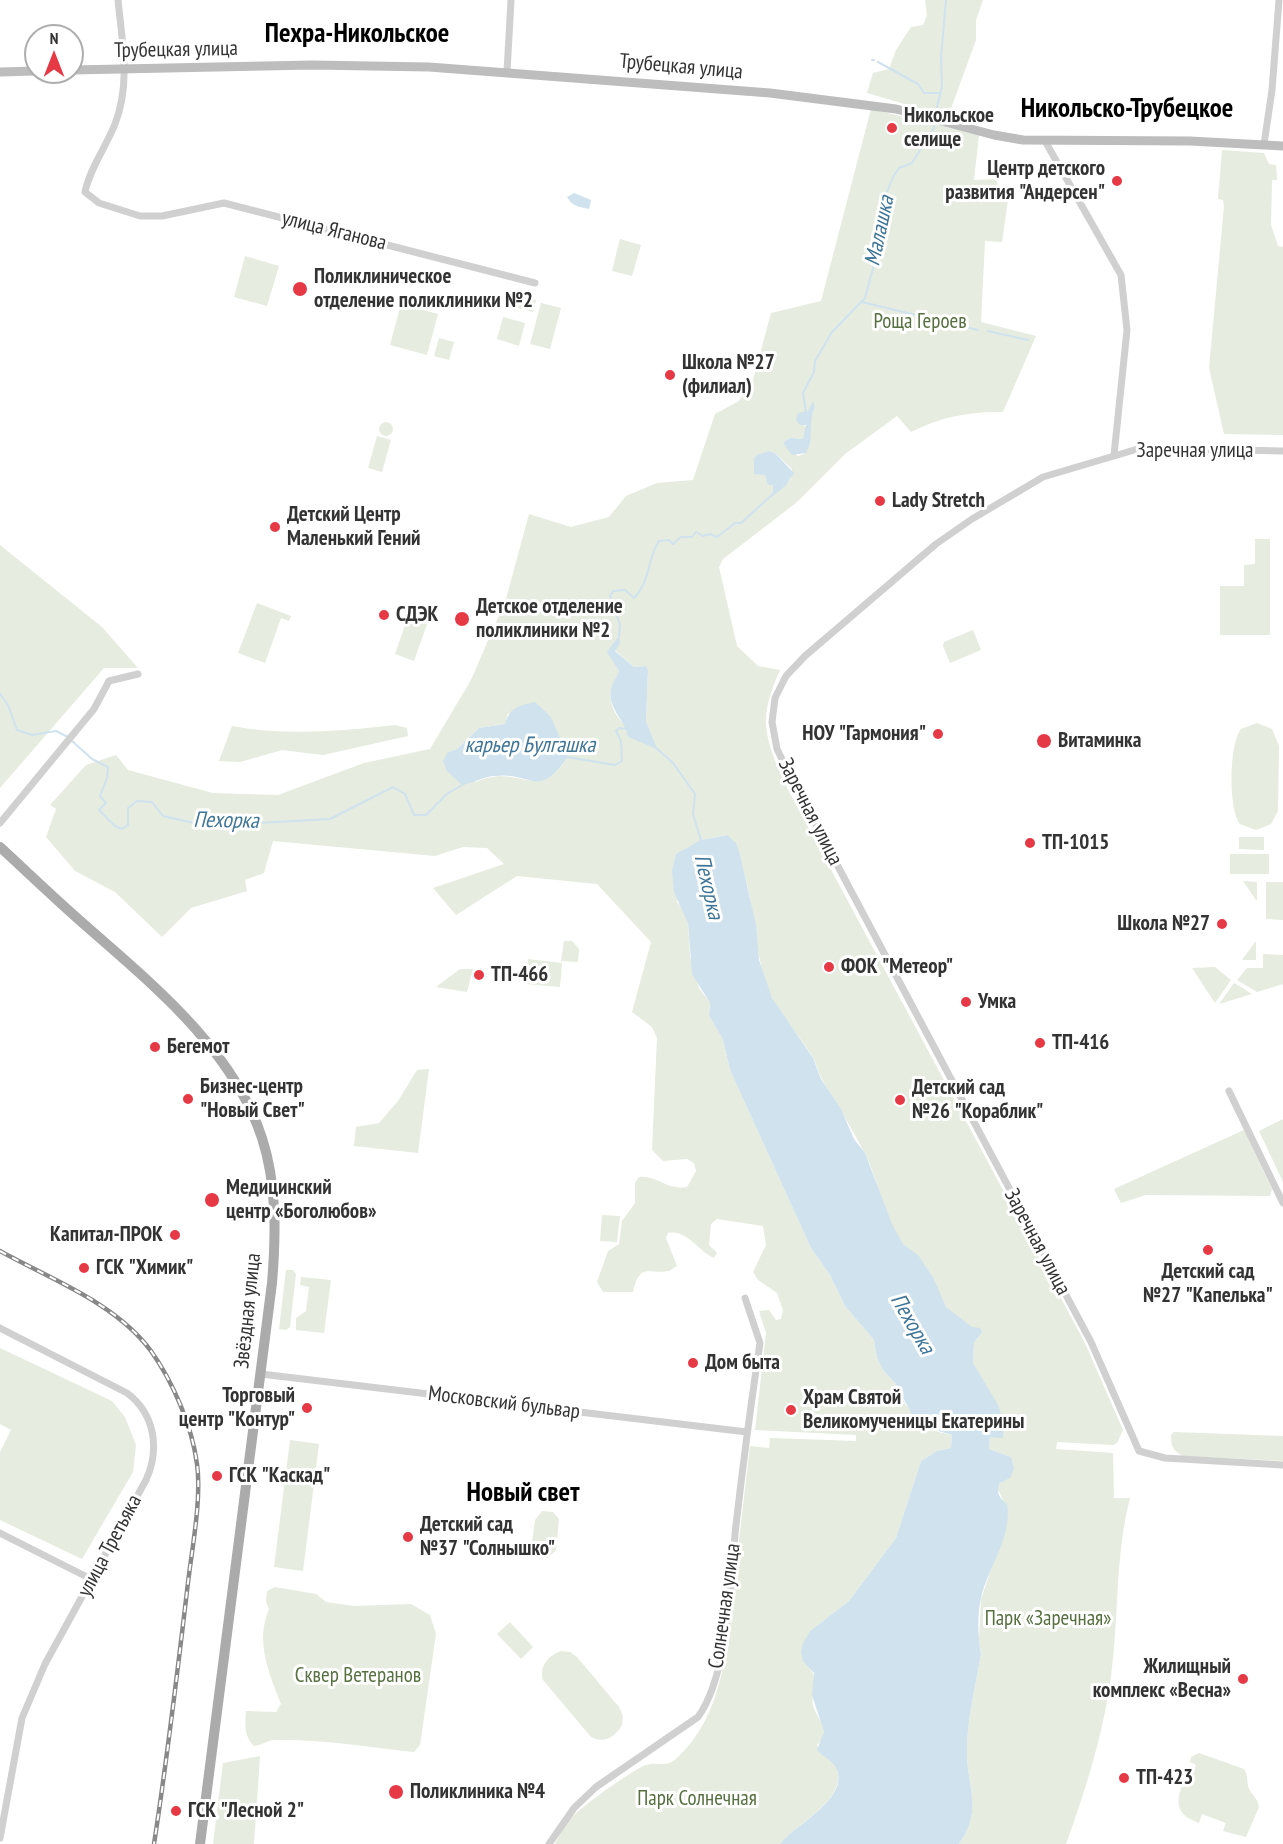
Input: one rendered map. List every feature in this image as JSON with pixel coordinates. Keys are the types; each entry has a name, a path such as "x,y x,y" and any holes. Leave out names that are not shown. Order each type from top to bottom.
{"main road":[{"name":"Трубецкая улица","path":"84,70 380,64 507,72 770,93 896,109 994,135 1045,141 1283,146"},
{"path":"0,72 24,71"},
{"name":"Звёздная улица","path":"0,847 176,1008 230,1076 263,1142 270,1172 274,1204 274,1266 200,1844"}],"street":[{"path":"118,0 126,70"},
{"path":"507,72 511,0"},
{"path":"1264,144 1272,90 1279,0"},
{"name":"улица Яганова","path":"126,70 115,122 85,192 99,203 132,214 162,216 224,203 535,282"},
{"path":"1045,141 1121,275 1127,330 1114,455"},
{"name":"Заречная улица","path":"1283,451 1141,448 1043,477 993,505 936,544 805,656 786,676 775,698 772,722 777,749 792,780 1091,1342 1138,1450 1165,1458 1283,1465"},
{"path":"0,823 94,708 109,681 138,674"},
{"path":"1229,1091 1283,1203"},
{"name":"Солнечная улица","path":"549,1844 574,1808 596,1787 698,1717 714,1689 760,1343 744,1298"},
{"name":"улица Третьяка","path":"0,1328 127,1393 139,1402 153,1432 151,1469 93,1580 45,1664 21,1718 0,1838"},
{"name":"Московский бульвар","path":"261,1374 747,1432"},
{"path":"0,1533 93,1580"}],"green space":[{"path":"925,0 983,0 976,20 976,40 949,114 945,116 867,93 873,73 889,69 896,50 911,27 923,25 927,15"},
{"path":"871,109 979,135 974,180 997,179 999,200 1008,200 1002,242 985,241 981,322 1036,336 1003,412 956,416 933,422 911,432 897,416 845,454 796,503 723,559 719,567 737,646 758,666 780,670 769,702 766,727 772,752 784,782 1085,1343 1123,1430 1117,1443 1113,1445 1057,1442 1056,1449 1113,1453 1114,1498 1130,1498 1122,1542 1108,1698 1093,1762 1066,1844 959,1844 967,1831 972,1808 967,1746 981,1654 979,1640 981,1599 1006,1526 1008,1512 998,1489 1011,1457 989,1449 990,1437 979,1376 973,1363 974,1343 979,1337 946,1307 930,1272 897,1235 891,1225 871,1166 861,1146 821,1078 812,1056 773,1000 760,959 749,895 737,855 726,835 701,840 677,902 684,910 688,923 690,956 699,988 710,1003 709,1015 723,1040 730,1070 811,1248 830,1275 845,1306 874,1340 877,1358 883,1370 895,1383 906,1405 938,1432 952,1435 951,1448 937,1451 921,1461 896,1538 849,1601 810,1631 810,1669 814,1677 813,1706 824,1733 817,1745 835,1766 838,1781 834,1791 818,1811 780,1844 555,1844 569,1820 606,1790 646,1765 665,1764 676,1759 693,1740 706,1719 715,1697 727,1647 750,1446 769,1448 770,1438 856,1441 856,1435 755,1430 766,1333 759,1311 769,1310 776,1320 781,1319 783,1310 777,1293 758,1280 753,1272 766,1245 763,1226 717,1219 711,1224 709,1245 717,1253 714,1258 681,1234 668,1233 666,1238 677,1266 669,1271 642,1273 633,1292 603,1292 597,1282 608,1251 619,1244 622,1221 635,1203 635,1183 639,1177 651,1178 680,1188 687,1187 696,1171 694,1163 687,1159 663,1161 652,1150 657,1038 652,1027 632,1012 651,942 597,884 517,876 456,915 433,888 504,864 487,848 463,847 435,856 273,841 264,873 245,880 247,891 191,908 162,937 115,892 75,871 46,837 56,809 50,805 86,765 116,755 128,770 213,793 278,795 364,763 430,749 471,680 506,599 529,514 571,527 609,517 626,496 657,483 693,480 715,414 739,401 753,380 771,313 821,301","holes":["813,402 815,407 806,453 798,456 783,443 790,438 803,439 807,428 803,424","769,451 775,453 792,469 791,479 772,496 773,485 765,475","619,636 615,650 634,667 646,666 648,670 646,721 656,748 624,724 613,708 611,689 619,671 612,658","508,713 568,757 557,771 537,781 505,776 476,782 448,752 457,749 479,728 505,724"]},
{"path":"1222,150 1264,153 1269,164 1276,165 1277,180 1272,180 1271,225 1278,246 1283,247 1283,435 1224,434 1209,368 1224,206 1223,200 1218,199"},
{"path":"620,239 641,245 632,276 612,271"},
{"path":"245,256 279,266 267,306 234,297"},
{"path":"509,293 536,300 533,312 506,305"},
{"path":"541,303 561,308 550,349 530,344"},
{"path":"401,304 438,314 427,355 390,345"},
{"path":"503,317 525,323 519,346 497,339"},
{"path":"439,338 454,342 449,360 434,356"},
{"path":"383,422 389,422 393,429 389,436 383,436 379,432 379,426"},
{"path":"377,436 391,440 382,472 368,468"},
{"path":"1255,539 1270,539 1270,635 1220,635 1220,586 1244,586 1244,565 1255,564"},
{"path":"0,545 102,627 138,668 104,668 0,788"},
{"path":"257,603 291,616 289,621 281,618 265,663 238,653"},
{"path":"408,617 427,624 414,661 395,654"},
{"path":"973,630 981,650 950,663 943,646 944,642"},
{"path":"1257,723 1272,729 1279,746 1278,811 1271,824 1256,830 1240,824 1236,816 1231,777 1237,737 1241,729"},
{"path":"395,725 407,728 408,736 323,755 282,750 240,762 219,761 232,726 293,732 334,731"},
{"path":"1239,837 1264,837 1264,850 1239,849"},
{"path":"1230,854 1269,854 1269,874 1230,874"},
{"path":"1243,881 1257,882 1257,900 1256,900"},
{"path":"1266,882 1283,882 1283,920 1266,919"},
{"path":"564,941 572,941 579,949 578,962 561,961"},
{"path":"1255,942 1256,960 1242,960"},
{"path":"1263,954 1283,955 1283,984 1257,992 1237,980 1247,968 1263,968"},
{"path":"528,959 562,963 560,987 526,984"},
{"path":"1215,967 1231,980 1215,1003 1192,968"},
{"path":"460,969 473,969 467,992 436,987"},
{"path":"1234,983 1252,994 1219,1004"},
{"path":"429,1069 418,1153 354,1146 356,1127 379,1123 398,1101 417,1070"},
{"path":"1283,1119 1283,1182 1259,1131"},
{"path":"1244,1130 1272,1189 1270,1196 1146,1195 1121,1203 1114,1189"},
{"path":"602,1215 620,1216 617,1242 600,1241"},
{"path":"286,1270 293,1270 296,1274 290,1327 286,1330 279,1329"},
{"path":"301,1277 331,1280 324,1333 296,1330 296,1318 306,1311 309,1287 300,1285"},
{"path":"0,1348 112,1401 125,1417 136,1445 133,1472 82,1559 0,1520 0,1452 11,1430 0,1424"},
{"path":"1174,1432 1283,1436 1283,1461 1183,1456 1172,1446 1171,1435"},
{"path":"290,1440 319,1444 303,1571 274,1567"},
{"path":"542,1511 553,1512 559,1519 556,1550 548,1558 537,1557 531,1550 535,1520"},
{"name":"Сквер Ветеранов","path":"275,1587 316,1594 326,1602 354,1606 411,1604 430,1615 436,1634 420,1745 414,1752 293,1740 272,1740 254,1746 248,1739 246,1711 276,1712 281,1704 268,1669 263,1645 265,1621 269,1609 266,1602 267,1591"},
{"path":"510,1622 533,1647 521,1659 497,1634"},
{"path":"561,1651 570,1652 577,1657 619,1707 623,1716 622,1725 609,1738 600,1740 591,1737 543,1680 542,1670 546,1662"},
{"path":"1199,1753 1244,1769 1246,1772 1249,1789 1259,1807 1246,1837 1223,1831 1226,1823 1202,1814 1199,1823 1186,1817 1180,1809 1179,1799 1182,1785 1188,1787 1196,1765 1190,1762 1191,1757"},
{"path":"260,1756 254,1844 213,1844 223,1763"}],"water":[{"path":"574,193 591,200 589,209 571,202 567,197"},
{"path":"813,401 815,407 811,419 809,448 806,453 792,455 783,443 790,438 803,439 806,425 800,425 796,420 798,413 808,411"},
{"path":"769,451 775,453 794,473 786,485 772,497 773,485 768,485 765,475 754,474 754,458"},
{"path":"619,636 620,643 615,651 634,667 646,666 648,670 646,721 657,749 628,737 612,703 610,696 612,684 619,671 607,652"},
{"name":"карьер Булгашка","path":"535,702 551,717 568,757 549,778 534,781 518,777 494,776 462,785 447,771 443,761 448,752 457,749 479,728 505,724 509,714 516,708"},
{"path":"727,835 736,843 740,855 756,925 759,960 772,998 813,1058 821,1079 841,1109 854,1139 865,1153 892,1224 903,1244 918,1255 933,1277 946,1307 972,1327 980,1328 982,1332 974,1343 973,1363 998,1405 1004,1423 1003,1438 990,1437 989,1449 1011,1457 1014,1469 1010,1478 1000,1483 998,1490 1002,1500 1007,1504 1008,1516 1003,1539 981,1598 978,1626 981,1654 967,1746 972,1808 967,1831 959,1844 780,1844 828,1801 838,1781 835,1767 817,1750 824,1732 812,1695 814,1673 803,1661 801,1652 803,1643 810,1631 849,1601 896,1538 921,1461 937,1451 951,1448 952,1435 918,1425 895,1383 883,1370 877,1358 874,1340 845,1306 830,1275 811,1248 730,1070 723,1040 709,1015 710,1003 692,974 688,923 674,892 672,871 676,854 701,840"}],"waterway":[{"name":"Малашка","path":"935,115 942,87 941,57 946,0"},
{"path":"878,62 918,84 924,93 940,93"},
{"name":"Малашка","path":"806,413 803,393 814,372 815,361 832,332 865,298 885,224 885,197 893,177 899,168 912,163 934,128 934,121"},
{"path":"862,302 978,330"},
{"path":"988,331 1028,340"},
{"name":"Малашка","path":"619,636 620,625 610,596 613,591 625,590 634,598 643,585 659,541 669,540 673,544 681,537 692,537 696,532 703,536 710,534 717,537 735,523 741,523 773,494"},
{"name":"Пехорка","path":"0,694 8,705 17,730 32,735 56,731 68,737"},
{"name":"Пехорка","path":"567,757 615,765 622,761 621,741 616,731 619,728 629,729"},
{"name":"Пехорка","path":"72,741 92,759 108,767 107,778 100,796 106,803 99,810 115,826 122,829 128,825 128,808 137,801 152,802 163,816 203,825 215,825 235,818 258,823 330,819 393,787 405,794 414,815 426,815 448,793 464,784"},
{"name":"Пехорка","path":"655,747 673,763 695,794 693,814 701,840"}],"railway":[{"path":"0,1251 101,1306 137,1334 167,1376 191,1435 197,1464 197,1510 154,1844"}],"place":[{"name":"Никольское селище","path":"892,128"},
{"name":"Центр детского развития \"Андерсен\"","path":"1117,181"},
{"name":"Поликлиническое отделение поликлиники №2","path":"300,289"},
{"name":"Школа №27 (филиал)","path":"670,375"},
{"name":"Lady Stretch","path":"880,501"},
{"name":"Детский Центр Маленький Гений","path":"275,527"},
{"name":"СДЭК","path":"384,615"},
{"name":"Детское отделение поликлиники №2","path":"462,619"},
{"name":"НОУ \"Гармония\"","path":"938,734"},
{"name":"Витаминка","path":"1044,741"},
{"name":"ТП-1015","path":"1030,843"},
{"name":"Школа №27","path":"1222,924"},
{"name":"ФОК \"Метеор\"","path":"829,967"},
{"name":"ТП-466","path":"479,975"},
{"name":"Умка","path":"966,1002"},
{"name":"ТП-416","path":"1040,1043"},
{"name":"Бегемот","path":"155,1047"},
{"name":"Бизнес-центр \"Новый Свет\"","path":"188,1099"},
{"name":"Детский сад №26 \"Кораблик\"","path":"900,1100"},
{"name":"Медицинский центр «Боголюбов»","path":"212,1200"},
{"name":"Капитал-ПРОК","path":"175,1235"},
{"name":"Детский сад №27 \"Капелька\"","path":"1208,1250"},
{"name":"ГСК \"Химик\"","path":"84,1268"},
{"name":"Дом быта","path":"693,1363"},
{"name":"Торговый центр \"Контур\"","path":"307,1408"},
{"name":"Храм Святой Великомученицы Екатерины","path":"791,1410"},
{"name":"ГСК \"Каскад\"","path":"217,1476"},
{"name":"Детский сад №37 \"Солнышко\"","path":"408,1537"},
{"name":"Жилищный комплекс «Весна»","path":"1243,1679"},
{"name":"ТП-423","path":"1124,1778"},
{"name":"Поликлиника №4","path":"396,1792"},
{"name":"ГСК \"Лесной 2\"","path":"176,1811"}],"district":[{"name":"Пехра-Никольское","path":"357,34"},
{"name":"Никольско-Трубецкое","path":"1127,109"},
{"name":"Новый свет","path":"523,1493"}],"park label":[{"name":"Роща Героев","path":"920,322"},
{"name":"Парк «Заречная»","path":"1048,1619"},
{"name":"Парк Солнечная","path":"697,1799"}]}
